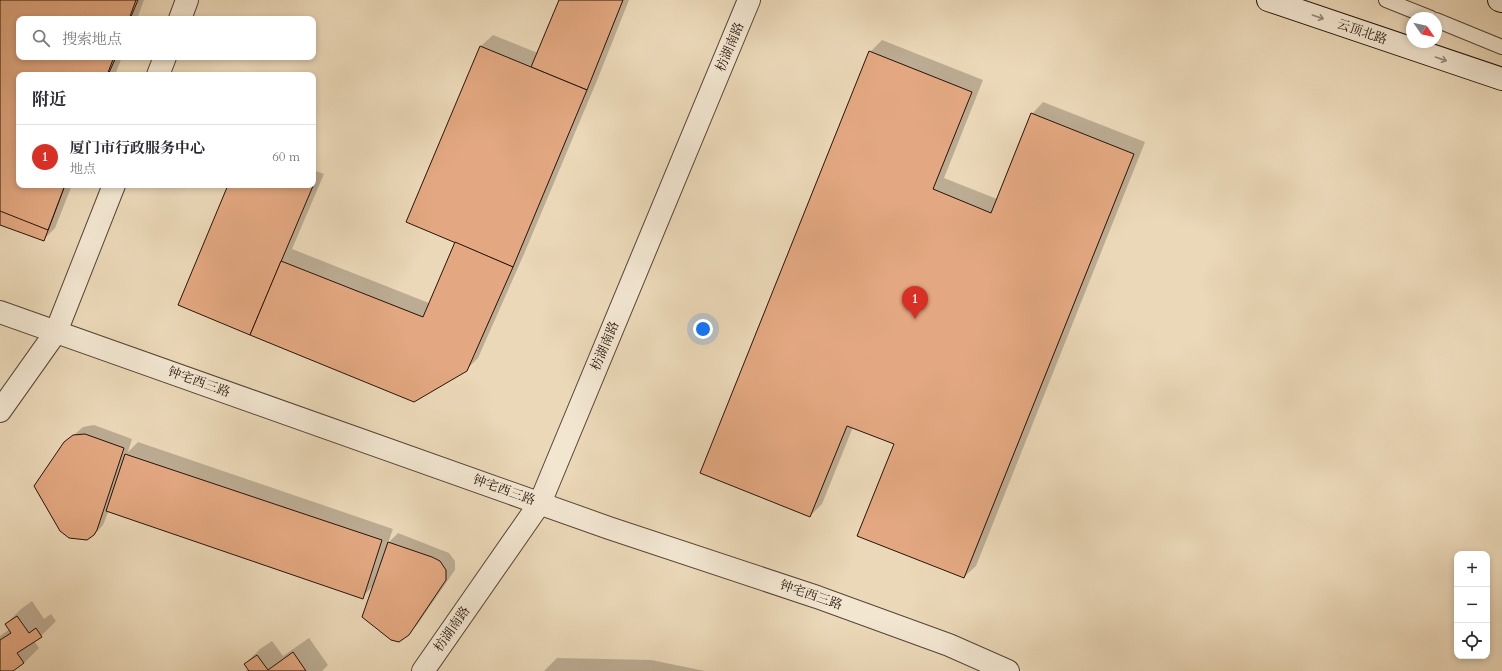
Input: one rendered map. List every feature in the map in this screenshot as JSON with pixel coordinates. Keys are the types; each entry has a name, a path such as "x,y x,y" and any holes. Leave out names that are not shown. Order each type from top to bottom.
{"street":[{"path":"181,16 187,0"},
{"name":"枋湖南路","path":"423,671 540,503 749,0"},
{"name":"云顶北路","path":"1268,0 1502,79"},
{"path":"159,72 164,60"},
{"path":"0,412 56,332 113,188"},
{"name":"钟宅西三路","path":"0,312 609,528 817,597 949,645 1008,671"}],"lane":[{"path":"1386,0 1416,12"},
{"path":"1442,22 1502,47"}],"building":[{"path":"0,0 138,0 131,16 16,16 16,60 115,60 109,72 16,72 16,188 64,188 44,241 0,225"},
{"path":"0,0 136,0 130,16 16,16 16,60 113,60 108,72 16,72 16,188 64,188 48,230 0,211"},
{"path":"559,0 623,0 587,90 531,67"},
{"path":"480,46 587,90 513,267 406,222"},
{"path":"869,51 972,92 933,189 991,213 1031,113 1134,154 964,578 857,536 894,444 847,426 810,517 700,473"},
{"path":"227,188 312,188 250,335 178,305"},
{"path":"455,242 513,267 467,371 414,402 250,335 281,261 423,317"},
{"path":"85,434 124,448 97,530 94,535 87,540 69,538 60,531 34,486 64,442 73,435"},
{"path":"125,454 382,540 363,599 106,511"},
{"path":"388,542 432,557 440,561 446,570 446,580 409,635 399,642 391,640 362,617"},
{"path":"17,616 29,633 36,628 42,637 17,653 24,663 13,671 0,671 0,640 11,633 5,624"},
{"path":"293,652 306,671 249,671 244,664 257,655 268,670"}],"place":[{"name":"厦门市行政服务中心","path":"915,319"}]}
